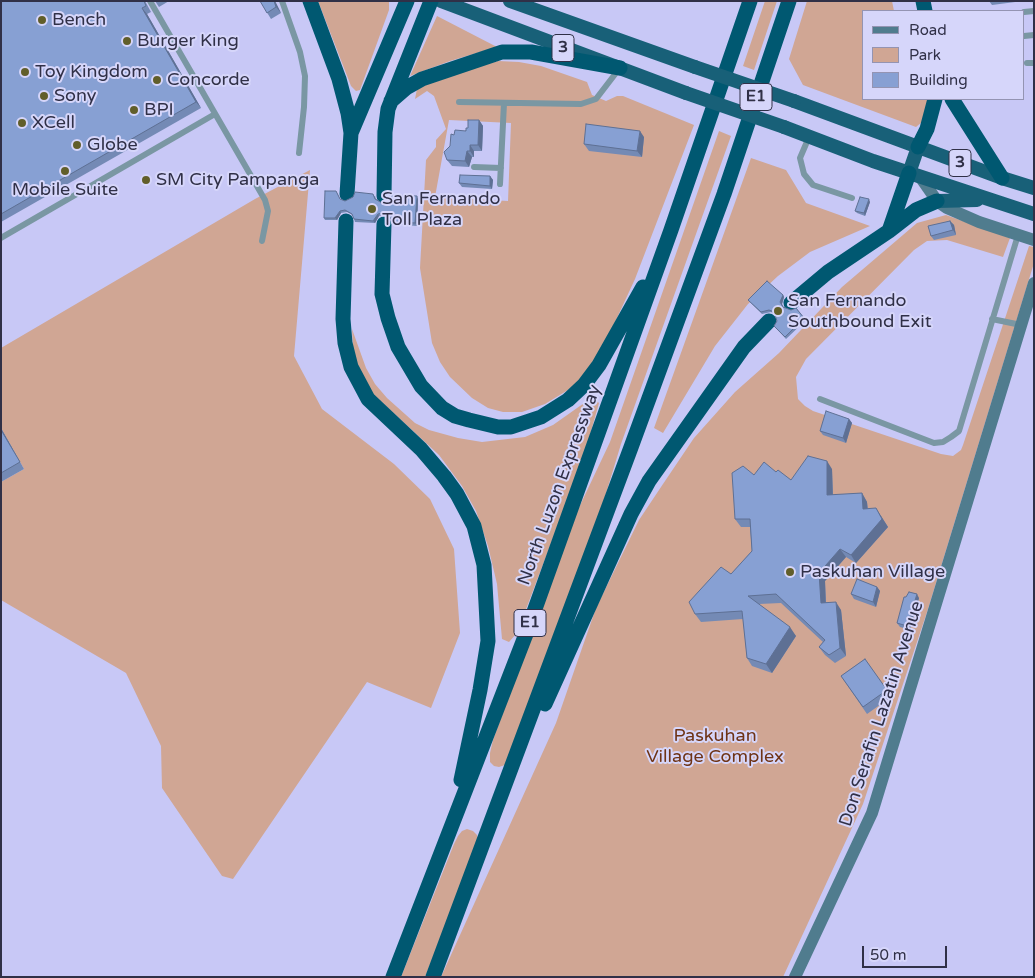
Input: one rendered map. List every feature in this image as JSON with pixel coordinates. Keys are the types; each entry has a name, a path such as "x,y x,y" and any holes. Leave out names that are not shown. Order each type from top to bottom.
{"highway":[{"path":"310,1 339,79 348,113 351,133 347,194"},
{"path":"351,133 407,1"},
{"path":"384,196 386,118 431,1"},
{"name":"3","path":"441,1 915,176 1034,214"},
{"name":"3","path":"510,1 1034,188"},
{"name":"North Luzon Expressway","path":"393,977 526,634 671,230 750,1"},
{"name":"E1","path":"433,977 724,194 789,1"},
{"path":"391,101 406,88 422,79 502,52 531,52 620,68"},
{"path":"889,231 915,176 918,147 927,129 935,100"},
{"path":"953,100 1002,178"},
{"path":"791,303 828,272 910,217 920,207 988,200"},
{"path":"346,221 343,319 345,343 351,367 368,399 420,449 457,494 474,526 484,565 488,632 485,665 449,836"},
{"path":"384,224 382,294 398,347 421,386 442,408 455,416 505,428 532,421 550,412 568,400 588,381 614,342 671,230"},
{"path":"491,824 631,514 661,462 738,355 769,321"}],"main road":[{"path":"915,176 942,205 979,222 1034,240"},
{"name":"Don Serafin Lazatin Avenue","path":"795,977 872,813 1034,283"}],"lane":[{"path":"150,1 265,200 268,211 262,241"},
{"path":"282,1 300,52 305,76 299,153"},
{"path":"459,102 572,104 588,102 596,99 620,68"},
{"path":"500,184 504,103"},
{"path":"1,238 215,114"},
{"path":"809,137 800,158 804,174 813,185 852,198"},
{"path":"474,167 501,168"},
{"path":"820,398 934,443 943,442 959,431 1018,235"},
{"path":"992,319 1021,325"}],"green space":[{"path":"318,1 389,1 389,10 360,90 356,91 351,86"},
{"path":"765,1 777,1 754,70 743,66"},
{"path":"807,1 892,1 894,10 862,10 862,100 929,100 922,122 916,127 803,85 789,59"},
{"path":"437,16 497,47 450,61 410,76"},
{"path":"498,61 519,62 541,66 587,82 592,95 606,101 617,96 623,96 694,125 635,279 610,333 596,357 581,379 568,390 545,404 522,412 503,412 488,408 472,398 450,377 440,362 432,343 420,268 426,160 436,147 436,140 446,129 434,96 427,91 415,99 417,89 421,83","holes":["449,120 511,123 508,201 435,197"]},
{"path":"719,131 731,136 621,444 594,533 505,765 494,766 490,762 493,740 564,544 610,442"},
{"path":"751,158 786,170 806,203 870,226 810,252 778,276 748,304 715,346 663,433 654,428"},
{"path":"310,170 294,356 322,409 394,464 430,499 454,549 460,633 431,708 367,682 233,879 222,876 162,788 161,746 126,673 1,600 1,482 24,469 1,428 1,348 255,199"},
{"name":"Paskuhan Village Complex","path":"946,215 1010,238 1003,257 947,240 927,241 914,250 806,359 796,377 798,399 813,411 941,454 953,456 961,450 963,445 1029,246 1034,247 1034,263 928,609 863,804 783,977 441,977 556,723 596,608 639,520 694,438 735,392 779,353 842,287 917,223"},
{"path":"352,329 366,368 375,384 387,398 415,423 429,430 482,442 525,437 553,425 587,401 594,398 599,403 584,456 517,633 509,642 502,639 497,584 488,546 476,511 462,486 439,455 372,393 359,372 353,347"},
{"path":"467,829 477,835 478,840 425,977 401,977 454,844 462,831"}],"building":[{"path":"1,1 144,1 146,6 142,8 196,102 1,214"},
{"path":"260,1 274,1 276,7 267,13"},
{"path":"468,120 479,120 478,145 470,145 470,151 467,151 465,161 447,160 444,152 450,146 451,134 454,135 455,130 466,131"},
{"path":"586,124 640,131 637,151 584,144"},
{"path":"460,175 490,176 490,186 459,183"},
{"name":"San Fernando Toll Plaza","path":"325,191 336,191 340,199 345,201 353,197 355,192 373,194 375,199 382,203 387,202 392,195 417,196 415,223 392,222 390,217 383,213 378,214 373,221 354,219 352,214 345,210 340,211 335,218 324,218"},
{"path":"860,197 869,199 864,213 855,211"},
{"path":"950,221 953,230 931,236 928,226"},
{"name":"San Fernando Southbound Exit","path":"767,281 783,295 780,302 783,307 791,310 796,308 804,318 785,337 774,326 777,321 774,312 769,310 761,312 748,300"},
{"path":"826,411 849,419 843,438 820,431"},
{"path":"1,430 20,462 1,473"},
{"path":"808,456 827,461 827,495 862,493 863,509 876,508 882,519 851,555 840,549 819,573 821,603 836,602 840,648 829,655 819,647 825,640 776,594 748,596 790,627 766,664 747,658 742,611 695,614 689,602 721,567 731,574 752,551 750,519 735,519 732,473 743,466 754,475 764,462 776,472 778,470 791,480"},
{"path":"857,579 877,587 873,602 851,594"},
{"path":"909,592 917,594 907,626 897,623 904,597"},
{"path":"865,659 887,690 863,707 841,676"}],"place":[{"name":"Bench","path":"42,20"},
{"name":"Burger King","path":"127,41"},
{"name":"Toy Kingdom","path":"25,72"},
{"name":"Concorde","path":"157,80"},
{"name":"Sony","path":"44,96"},
{"name":"BPI","path":"134,110"},
{"name":"XCell","path":"22,123"},
{"name":"Globe","path":"77,145"},
{"name":"Mobile Suite","path":"65,171"},
{"name":"SM City Pampanga","path":"146,180"},
{"name":"San Fernando Toll Plaza","path":"372,209"},
{"name":"San Fernando Southbound Exit","path":"778,311"},
{"name":"Paskuhan Village","path":"790,572"}]}
